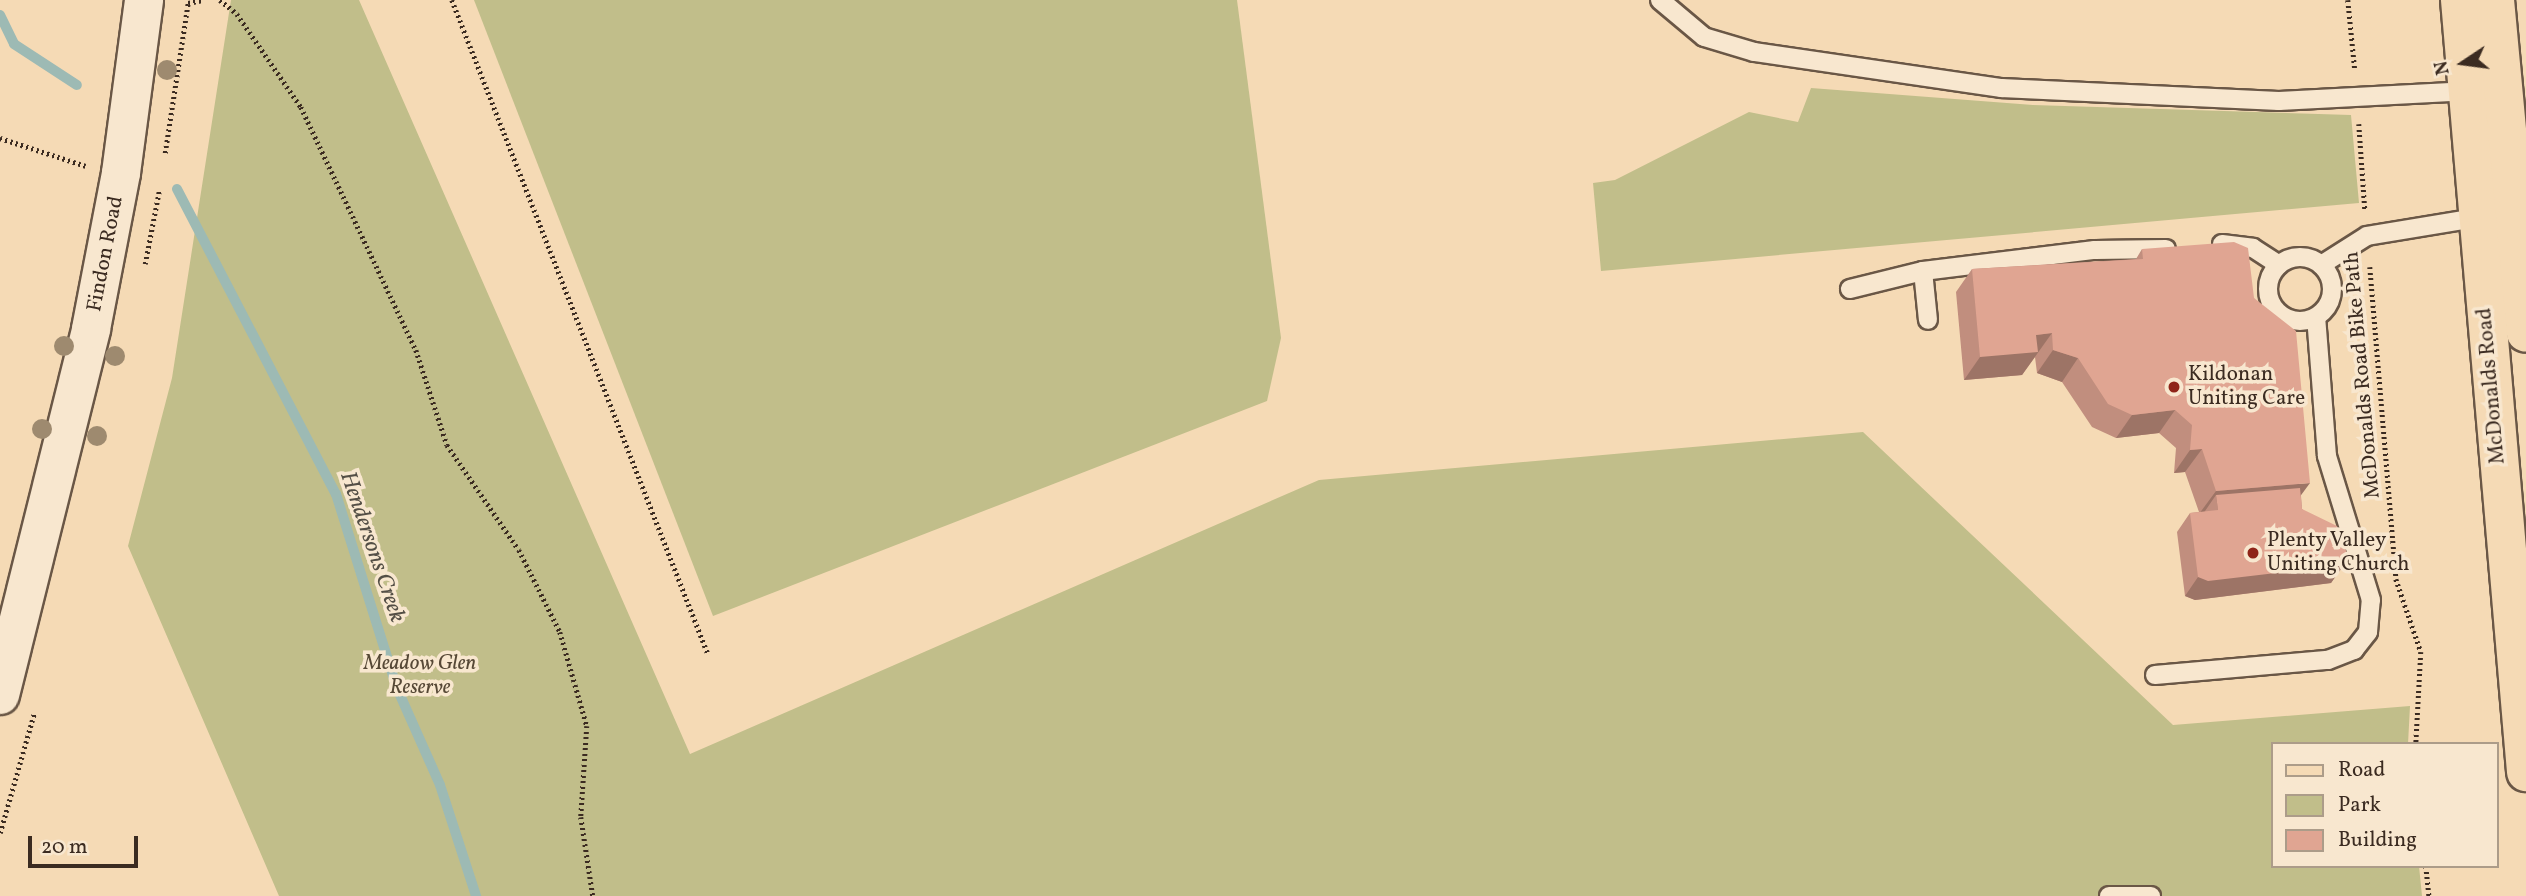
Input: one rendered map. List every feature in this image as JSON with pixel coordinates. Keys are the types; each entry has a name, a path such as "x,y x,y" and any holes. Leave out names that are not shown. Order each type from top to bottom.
{"main road":[{"name":"Findon Road","path":"0,695 47,503 121,173 144,0"},
{"name":"McDonalds Road","path":"2460,0 2485,90 2515,218 2526,334"},
{"name":"McDonalds Road","path":"2494,0 2477,216 2526,772"},
{"name":"Findon Road","path":"0,611 47,503"}],"lane":[{"path":"1660,0 1704,37 1754,52 2001,88 2357,100 2485,90"},
{"path":"2321,265 2367,236 2477,216 2515,218"},
{"path":"1850,289 1923,271 2095,250 2194,246 2253,248 2279,265"},
{"path":"2155,675 2328,660 2354,650 2368,632 2371,600 2327,456 2316,317 2332,293 2321,265 2303,257 2279,265 2268,288 2274,308 2292,320 2316,317"},
{"path":"1923,271 1928,320"},
{"path":"2109,896 2151,896"}],"path":[{"path":"170,121 189,1 203,0"},
{"path":"220,0 237,14 301,107 412,341 447,445 519,550 561,632 587,726 581,817 593,896"},
{"path":"452,0 708,653"},
{"name":"McDonalds Road Bike Path","path":"2348,0 2396,579 2421,652 2416,742"},
{"path":"0,140 45,158 93,168"},
{"path":"2426,868 2429,896"}],"green space":[{"name":"Meadow Glen Reserve","path":"231,0 359,0 690,754 1319,480 1863,432 2173,725 2410,706 2408,742 2270,742 2270,868 2419,868 2422,896 279,896 128,546 172,378"},
{"path":"474,0 1237,0 1281,338 1267,401 713,616"},
{"path":"1811,88 2033,105 2351,115 2359,203 1601,271 1593,183 1615,180 1749,112 1798,122"}],"building":[{"name":"Kildonan Uniting Care","path":"2234,242 2248,248 2254,298 2296,331 2310,483 2216,491 2202,449 2190,450 2192,425 2175,410 2132,415 2108,404 2078,358 2053,350 2052,333 2036,335 2038,352 1980,357 1972,269 2143,259 2142,249"},
{"name":"Plenty Valley Uniting Church","path":"2300,488 2302,509 2337,526 2348,556 2343,554 2344,565 2208,581 2198,577 2190,513 2218,510 2216,495"}],"waterway":[{"name":"Hendersons Creek","path":"0,15 14,44 77,85"},
{"name":"Hendersons Creek","path":"177,189 336,494 396,686 440,785 476,896"}],"place":[{"name":"Kildonan Uniting Care","path":"2174,387"},
{"name":"Plenty Valley Uniting Church","path":"2253,553"}]}
